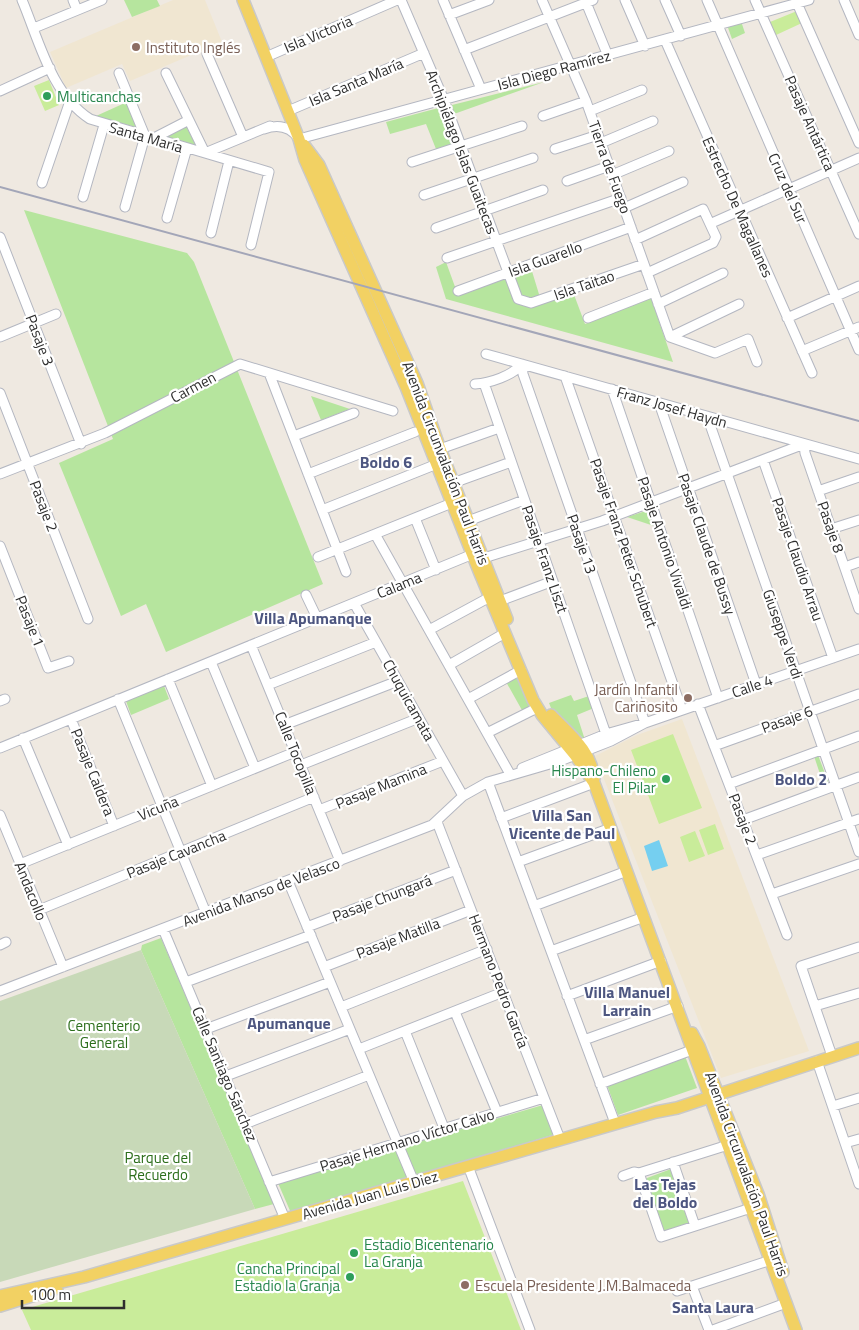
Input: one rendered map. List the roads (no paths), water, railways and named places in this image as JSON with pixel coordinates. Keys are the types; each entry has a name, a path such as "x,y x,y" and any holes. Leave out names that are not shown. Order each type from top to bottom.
{"main road":[{"name":"Avenida Circunvalación Paul Harris","path":"245,1 299,139 305,160 406,387 452,503 478,556 539,697 577,749 594,783 684,1021 692,1050 758,1194 804,1330"},
{"name":"Avenida Circunvalación Paul Harris","path":"299,139 319,165 417,383 468,521 478,556"},
{"name":"Avenida Circunvalación Paul Harris","path":"495,599 505,633 537,708 577,749"},
{"name":"Avenida Circunvalación Paul Harris","path":"684,1021 700,1046 728,1144 796,1330"},
{"name":"Avenida Juan Luis Diez","path":"0,1296 84,1277 560,1140 859,1048"},
{"name":"Avenida Juan Luis Diez","path":"0,1306 49,1291 84,1277"}],"street":[{"name":"Santa María","path":"22,0 50,68 70,101 85,116 104,125 269,172 252,245"},
{"path":"73,0 77,10"},
{"path":"34,28 102,0"},
{"name":"Isla Victoria","path":"266,56 397,0"},
{"name":"Archipiélago Islas Guaitecas","path":"401,0 444,100 516,296 523,302"},
{"path":"443,0 481,90"},
{"path":"449,15 488,0"},
{"name":"Tierra de Fuego","path":"542,0 590,110 670,337"},
{"path":"625,0 645,46"},
{"path":"666,0 681,36"},
{"name":"Cruz del Sur","path":"707,0 836,297 855,329 859,350"},
{"name":"Pasaje Antártica","path":"755,0 859,234"},
{"path":"844,0 856,22 859,35"},
{"path":"464,50 588,1 608,56"},
{"path":"803,1 859,143"},
{"name":"Isla Diego Ramírez","path":"299,139 645,46 803,1"},
{"name":"Estrecho De Magallanes","path":"665,40 812,373"},
{"name":"Isla Santa María","path":"289,114 424,53"},
{"path":"207,54 243,137"},
{"path":"0,91 50,68"},
{"path":"119,73 149,137 124,207"},
{"path":"166,73 205,153 273,126 282,126 291,130 299,139"},
{"path":"590,110 642,90"},
{"path":"42,183 70,101"},
{"path":"543,116 586,101"},
{"path":"264,129 289,114"},
{"path":"149,137 189,120"},
{"path":"555,149 600,139 654,121"},
{"path":"83,197 104,125"},
{"path":"412,162 522,126"},
{"path":"166,218 187,148"},
{"path":"567,181 611,170 668,151"},
{"path":"424,195 533,158"},
{"path":"714,222 859,158"},
{"path":"211,233 229,161"},
{"path":"624,208 683,182"},
{"path":"436,228 543,190"},
{"path":"447,258 621,198"},
{"name":"Isla Taitao","path":"523,302 535,302 646,269 713,243 716,237 703,209 635,240"},
{"name":"Isla Guarello","path":"458,291 631,227"},
{"name":"Pasaje 3","path":"0,237 81,444"},
{"path":"658,304 723,273"},
{"path":"787,318 859,286"},
{"path":"588,318 654,292"},
{"path":"670,337 739,304"},
{"path":"0,337 56,314"},
{"path":"802,351 855,329"},
{"path":"670,337 715,353 748,339 757,362"},
{"name":"Franz Josef Haydn","path":"486,354 859,459"},
{"name":"Pasaje Franz Liszt","path":"522,364 513,372 479,384 499,428 606,734"},
{"name":"Pasaje 13","path":"522,364 523,374 576,530 645,723"},
{"name":"Carmen","path":"0,474 81,444 234,366 247,365 393,411"},
{"path":"269,373 346,572"},
{"name":"Pasaje Franz Peter Schubert","path":"566,376 682,710"},
{"name":"Pasaje Antonio Vivaldi","path":"612,390 718,698"},
{"name":"Pasaje 2","path":"0,393 88,619"},
{"name":"Pasaje Claude de Bussy","path":"659,403 756,684"},
{"path":"294,436 354,413"},
{"name":"Giuseppe Verdi","path":"707,416 859,852"},
{"path":"440,449 499,428"},
{"path":"308,474 415,432"},
{"name":"Calama","path":"0,748 436,570 478,556 539,542 614,517 804,444"},
{"name":"Pasaje 8","path":"804,444 818,491 859,606"},
{"name":"Pasaje Claudio Arrau","path":"763,460 833,658"},
{"path":"453,483 511,462"},
{"path":"322,510 437,464"},
{"path":"818,491 859,477"},
{"path":"468,521 524,500"},
{"path":"318,557 452,503"},
{"path":"415,518 436,570"},
{"path":"832,529 859,520"},
{"path":"375,534 510,774"},
{"name":"Pasaje 1","path":"0,546 48,668 69,661"},
{"path":"845,567 859,562"},
{"path":"429,630 495,599 553,581"},
{"path":"306,595 317,618"},
{"name":"Chuquicamata","path":"354,603 463,796"},
{"path":"449,665 505,633"},
{"path":"268,685 376,642"},
{"name":"Calle Tocopilla","path":"251,645 340,861"},
{"name":"Calle 4","path":"577,749 698,704 859,649"},
{"path":"211,662 255,768"},
{"path":"468,699 520,670"},
{"path":"168,679 212,786"},
{"path":"284,725 398,681"},
{"name":"Pasaje 6","path":"714,746 859,694"},
{"path":"118,700 206,913"},
{"name":"Pasaje 2","path":"698,704 787,935"},
{"path":"487,733 537,708"},
{"path":"301,765 419,718"},
{"name":"Pasaje Caldera","path":"71,719 114,826"},
{"name":"Calle 4","path":"577,749 606,734 645,723"},
{"path":"729,784 859,736"},
{"path":"23,738 68,845"},
{"name":"Avenida Manso de Velasco","path":"0,991 206,913 437,822 463,796 488,782 577,749"},
{"name":"Vicuña","path":"20,864 295,752"},
{"name":"Pasaje Mamina","path":"319,810 443,761"},
{"path":"743,820 859,777"},
{"path":"488,782 615,1124"},
{"path":"501,818 594,783"},
{"name":"Pasaje Cavancha","path":"39,910 314,797"},
{"name":"Andacollo","path":"0,816 63,967"},
{"path":"757,855 859,819"},
{"name":"Hermano Pedro García","path":"437,822 560,1140"},
{"path":"518,862 610,828"},
{"path":"772,894 859,864"},
{"name":"Pasaje Chungará","path":"186,982 456,870"},
{"path":"534,906 627,871"},
{"path":"288,881 414,1182"},
{"name":"Pasaje Matilla","path":"324,967 471,910"},
{"path":"551,951 644,917"},
{"name":"Calle Santiago Sánchez","path":"164,929 285,1219"},
{"path":"832,1056 801,966 859,947"},
{"path":"341,1007 487,949"},
{"path":"567,996 661,961"},
{"path":"206,1029 330,982"},
{"path":"358,1049 504,992"},
{"path":"815,1006 859,993"},
{"path":"584,1040 678,1006"},
{"path":"454,1012 497,1112"},
{"path":"226,1076 350,1029"},
{"path":"406,1031 444,1128"},
{"path":"600,1084 692,1050"},
{"path":"817,1061 859,1181"},
{"path":"246,1124 369,1075"},
{"name":"Pasaje Hermano Víctor Calvo","path":"269,1182 544,1098"},
{"path":"833,1106 859,1098"},
{"path":"845,1143 859,1139"},
{"path":"623,1176 634,1172 638,1173 728,1144"},
{"path":"672,1162 695,1226"},
{"path":"468,1166 530,1330"},
{"path":"638,1173 661,1237 751,1208"},
{"path":"677,1291 771,1260"},
{"path":"692,1286 711,1330 786,1303"}],"water":[{"path":"659,840 668,866 652,871 644,846"}],"railway":[{"path":"0,187 859,421"}],"place":[{"name":"Instituto Inglés","path":"136,47"},
{"name":"Multicanchas","path":"47,96"},
{"name":"Jardín Infantil Cariñosito","path":"688,698"},
{"name":"Hispano-Chileno El Pilar","path":"666,779"},
{"name":"Estadio Bicentenario La Granja","path":"354,1253"},
{"name":"Cancha Principal Estadio la Granja","path":"350,1277"},
{"name":"Escuela Presidente J.M.Balmaceda","path":"465,1285"}],"district":[{"name":"Boldo 6","path":"386,462"},
{"name":"Villa Apumanque","path":"313,618"},
{"name":"Boldo 2","path":"801,779"},
{"name":"Villa San Vicente de Paul","path":"562,824"},
{"name":"Villa Manuel Larrain","path":"627,1001"},
{"name":"Apumanque","path":"289,1023"},
{"name":"Las Tejas del Boldo","path":"665,1193"},
{"name":"Santa Laura","path":"713,1307"}],"park label":[{"name":"Cementerio General","path":"104,1034"},
{"name":"Parque del Recuerdo","path":"158,1166"}]}
